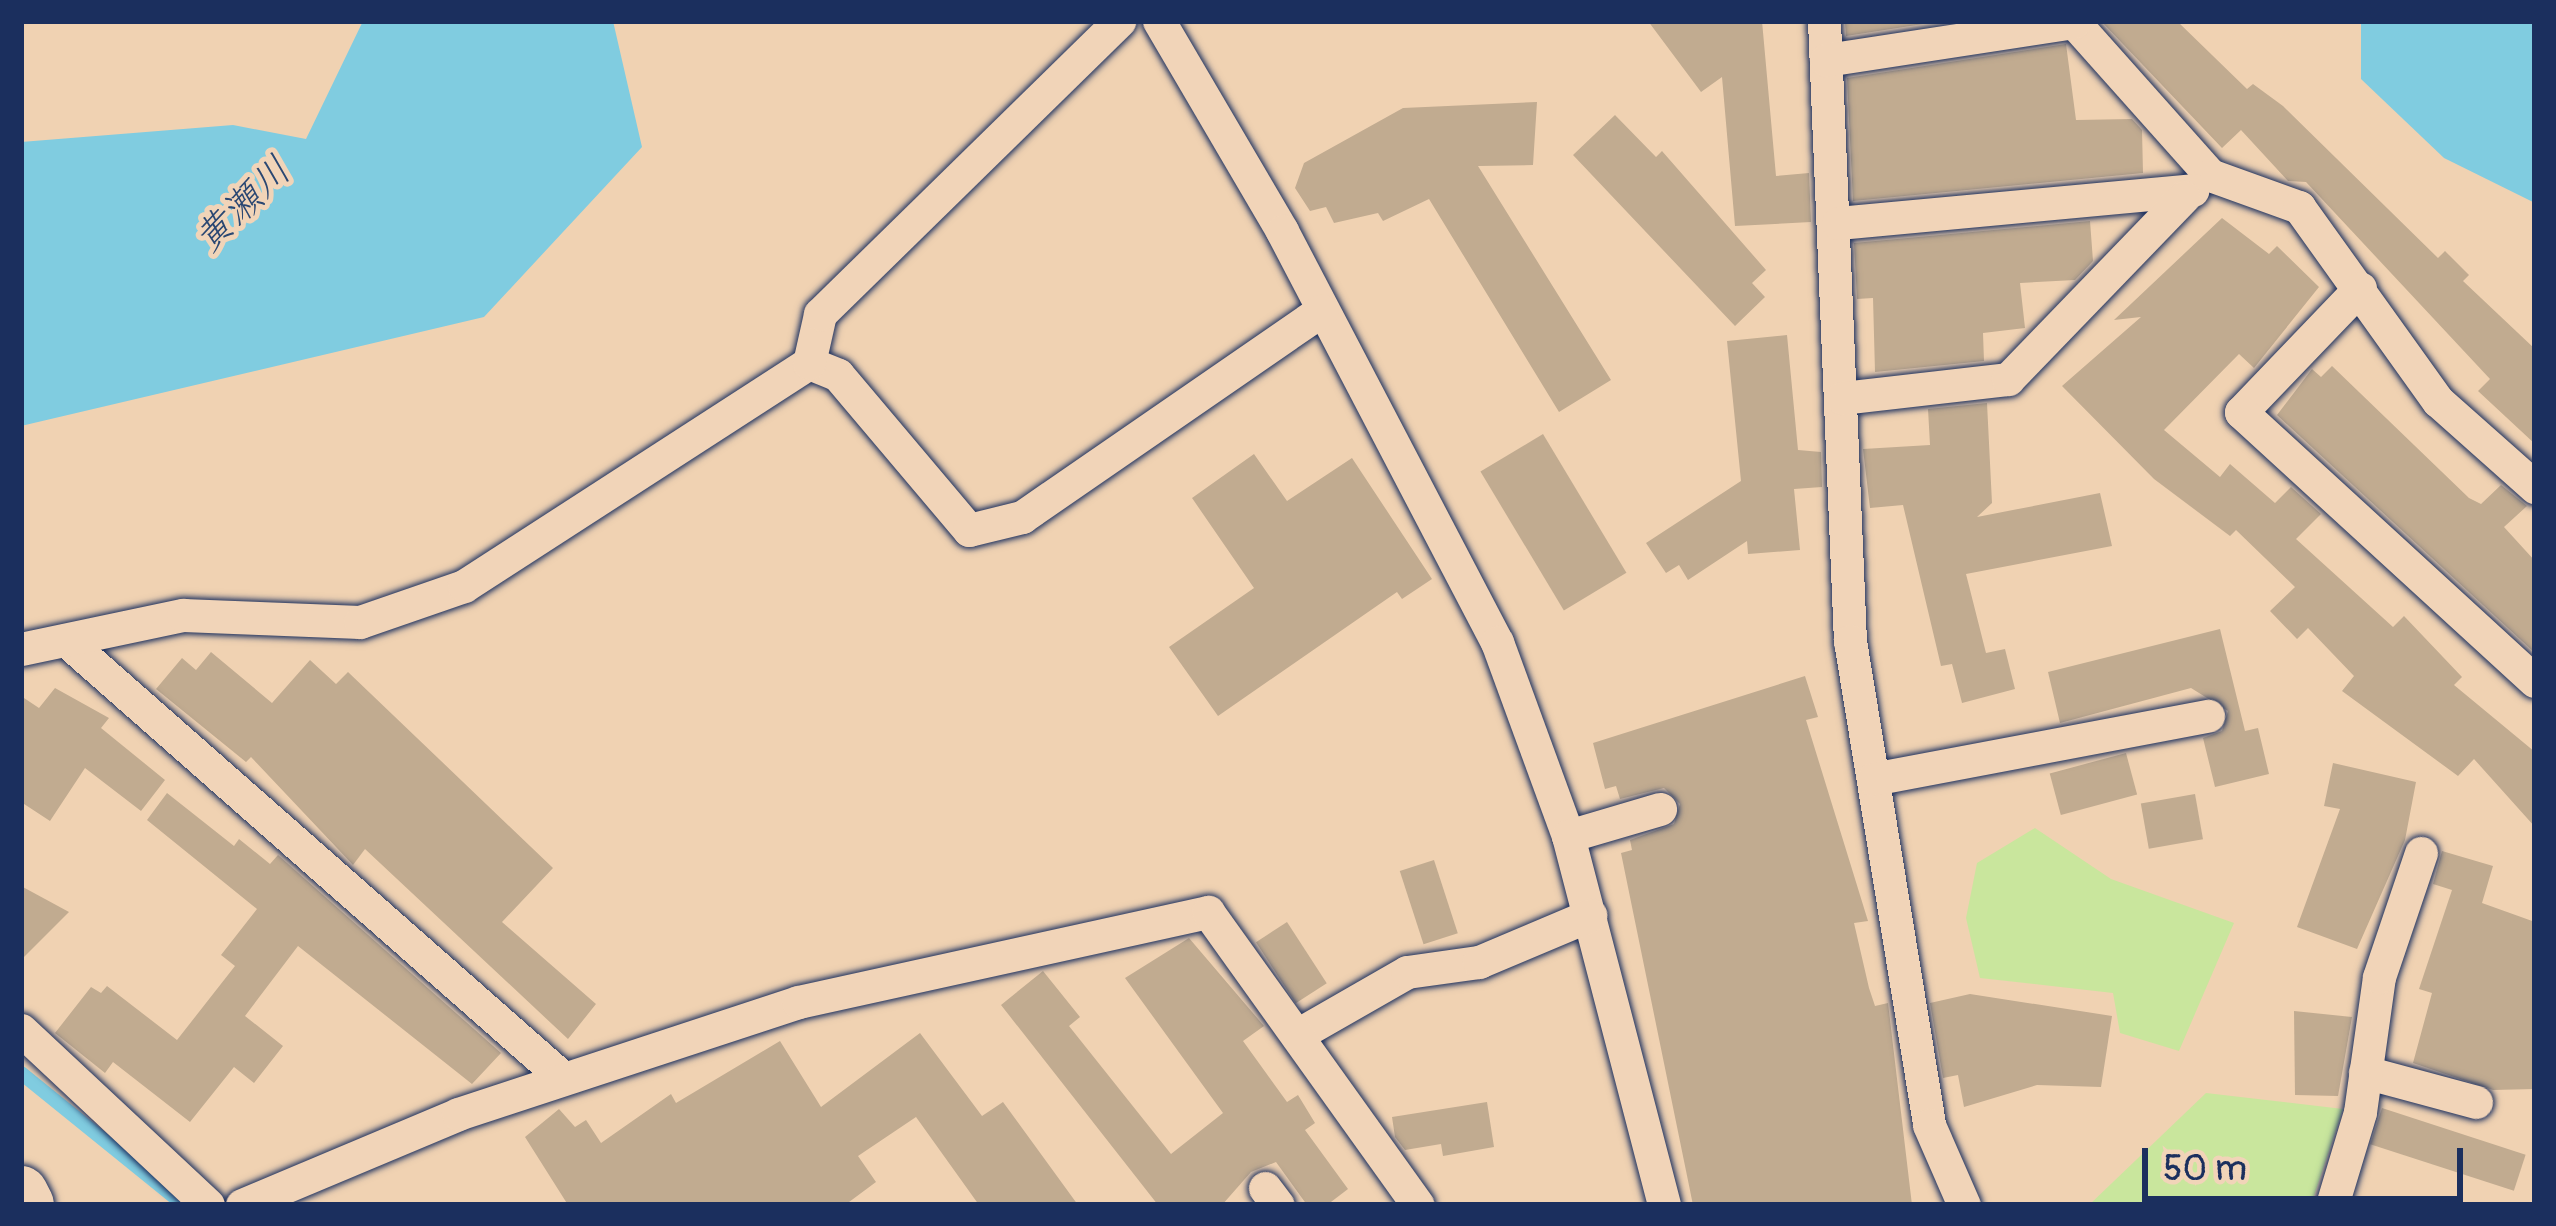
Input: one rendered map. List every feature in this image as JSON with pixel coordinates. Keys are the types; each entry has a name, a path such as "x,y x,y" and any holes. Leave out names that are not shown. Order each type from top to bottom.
{"main road":[{"path":"21,1193 27,1205"}],"street":[{"path":"21,650 183,615 360,622 464,586 809,363 820,314 1119,21"},
{"path":"1159,21 1322,310 1497,642 1568,836 1664,1205"},
{"path":"1824,21 1838,223 1850,641 1929,1125 1964,1205"},
{"path":"1826,59 2074,22 2197,186"},
{"path":"1838,223 2197,186 2299,207 2438,401 2535,487"},
{"path":"1842,398 2008,379 2197,186"},
{"path":"2360,288 2241,412 2535,681"},
{"path":"809,363 838,375 969,530 1022,517 1322,310"},
{"path":"69,643 562,1078"},
{"path":"1873,779 2208,716"},
{"path":"1568,836 1660,809"},
{"path":"2332,1205 2366,1072 2379,977 2421,853"},
{"path":"242,1205 562,1078 798,1002 1208,913 1418,1205"},
{"path":"1297,1035 1407,972 1479,962 1590,915"},
{"path":"21,1030 208,1205"},
{"path":"2366,1072 2476,1102"}],"green space":[{"path":"2035,828 2111,879 2234,923 2179,1051 2120,1033 2113,993 1980,978 1966,918 1977,863"},
{"path":"2206,1093 2343,1109 2311,1205 2089,1205"}],"water":[{"name":"黄瀬川","path":"363,21 613,21 642,147 484,317 21,426 21,142 233,125 306,139"},
{"path":"2361,21 2535,21 2535,203 2444,158 2361,79"}],"building":[{"path":"1648,21 1762,21 1776,176 1809,173 1811,222 1735,226 1722,77 1701,92"},
{"path":"1845,21 1942,21 1846,36"},
{"path":"2101,21 2177,21 2247,89 2253,84 2283,106 2438,258 2445,251 2469,275 2463,281 2535,349 2535,444 2478,391 2490,379 2306,182 2288,181 2241,130 2222,148"},
{"path":"2066,44 2076,120 2132,119 2142,130 2143,173 1853,201 1847,78"},
{"path":"1537,102 1533,165 1478,166 1611,380 1559,412 1429,199 1383,221 1378,213 1334,223 1326,207 1310,211 1295,188 1304,163 1403,108"},
{"path":"1615,115 1656,157 1662,151 1766,270 1752,283 1765,297 1735,326 1573,155"},
{"path":"2222,218 2269,254 2277,246 2319,287 2254,368 2239,354 2164,430 2220,477 2230,464 2275,503 2291,487 2321,514 2296,539 2393,627 2404,616 2462,677 2454,685 2535,752 2535,827 2474,759 2458,776 2342,691 2354,676 2308,628 2297,639 2270,611 2295,587 2236,530 2230,536 2154,479 2062,386 2141,317 2114,320"},
{"path":"2090,221 2093,261 2075,280 2020,283 2025,328 1983,333 1984,361 1875,372 1873,298 1857,299 1854,243"},
{"path":"1787,335 1798,450 1821,452 1822,487 1794,489 1800,550 1748,554 1747,541 1688,580 1679,565 1666,573 1646,543 1741,481 1727,341"},
{"path":"2332,366 2469,498 2481,504 2501,485 2527,506 2504,527 2535,561 2535,653 2277,415 2312,369 2321,377"},
{"path":"1987,403 1992,503 1977,517 2100,493 2112,546 1966,574 1986,653 2005,649 2015,689 1962,703 1952,664 1941,666 1903,505 1870,508 1863,449 1930,445 1928,409"},
{"path":"1543,434 1626,573 1564,610 1480,472"},
{"path":"1254,454 1287,501 1352,458 1432,579 1402,599 1397,592 1218,716 1169,647 1254,588 1192,498"},
{"path":"2220,629 2245,731 2258,728 2269,774 2215,787 2203,738 2222,731 2228,711 2191,688 2060,723 2048,672"},
{"path":"211,652 272,703 310,660 336,684 348,672 553,868 502,922 596,1004 568,1039 365,849 353,865 251,757 246,762 156,689 182,658 196,670"},
{"path":"1805,676 1818,717 1806,720 1868,921 1854,923 1869,988 1875,1006 1888,1003 1912,1205 1693,1205 1621,853 1632,850 1630,840 1674,824 1680,804 1664,788 1620,799 1616,786 1605,789 1593,743"},
{"path":"55,688 109,718 101,728 165,780 141,811 85,768 50,821 21,802 21,696 39,708"},
{"path":"2126,753 2137,795 2061,815 2050,773"},
{"path":"2333,763 2416,782 2405,840 2357,949 2297,927 2340,809 2324,806"},
{"path":"167,793 234,846 239,839 270,864 278,855 501,1053 472,1084 298,946 245,1016 283,1046 254,1083 234,1067 190,1122 113,1062 105,1073 55,1033 91,987 101,993 107,986 177,1040 235,966 221,955 257,909 147,820"},
{"path":"2195,794 2203,839 2149,849 2141,804"},
{"path":"2442,851 2493,866 2482,903 2535,922 2535,1089 2493,1090 2413,1063 2432,993 2419,989 2452,890 2433,884"},
{"path":"1434,860 1458,933 1424,944 1400,871"},
{"path":"21,886 69,912 21,960"},
{"path":"1287,922 1327,983 1296,1003 1256,942"},
{"path":"1189,938 1264,1026 1243,1041 1287,1102 1298,1095 1315,1123 1305,1130 1348,1189 1327,1205 1307,1205 1276,1162 1251,1172 1222,1205 1158,1205 1001,1005 1043,971 1080,1017 1069,1026 1171,1154 1223,1113 1125,978"},
{"path":"1970,994 2112,1016 2101,1087 2037,1085 1964,1107 1958,1075 1943,1078 1930,1003"},
{"path":"2294,1011 2352,1017 2338,1096 2295,1095"},
{"path":"920,1033 982,1116 1003,1102 1078,1205 979,1205 916,1117 858,1156 876,1182 845,1205 568,1205 525,1137 559,1109 575,1127 586,1120 601,1143 671,1094 676,1103 780,1041 821,1107"},
{"path":"1487,1102 1494,1147 1443,1156 1441,1144 1405,1150 1395,1137 1392,1117"},
{"path":"2382,1108 2526,1155 2514,1191 2370,1144"}],"waterway":[{"path":"21,1073 184,1205"}]}
